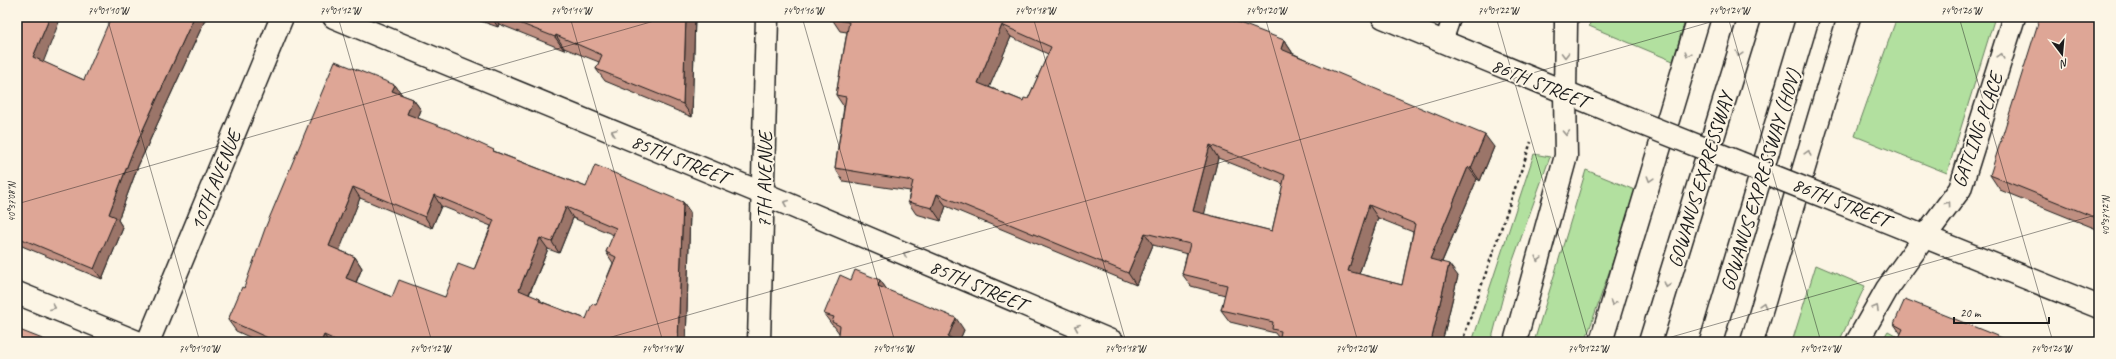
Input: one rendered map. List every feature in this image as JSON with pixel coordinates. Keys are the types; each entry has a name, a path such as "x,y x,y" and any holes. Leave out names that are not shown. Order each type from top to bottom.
{"main road":[{"name":"10TH AVENUE","path":"148,342 282,17"},
{"name":"85TH STREET","path":"334,17 764,194 1113,342"},
{"name":"7TH AVENUE","path":"759,342 764,194 767,17"},
{"name":"86TH STREET","path":"1383,17 1565,94 1925,236 2099,307"},
{"path":"1515,342 1566,156 1565,94 1567,17"},
{"path":"1601,342 1699,17"},
{"name":"GOWANUS EXPRESSWAY","path":"1650,340 1750,17"},
{"name":"GOWANUS EXPRESSWAY (HOV)","path":"1712,342 1808,17"},
{"path":"1752,342 1849,17"},
{"name":"GATLING PLACE","path":"1857,342 1887,289 1960,189 2014,17"},
{"path":"17,293 137,342"}],"lane":[{"path":"1443,42 1452,17"}],"path":[{"path":"1462,342 1532,142"}],"green space":[{"path":"1592,17 1686,17 1673,61 1589,26"},
{"path":"1897,17 1995,17 1947,173 1855,136"},
{"path":"1534,154 1550,157 1511,266 1491,342 1472,342"},
{"path":"1586,170 1637,191 1585,342 1534,342"},
{"path":"1816,265 1865,286 1839,342 1792,342"},
{"path":"1888,331 1908,342 1881,342"}],"building":[{"path":"17,17 50,17 33,57 84,80 111,17 194,17 131,156 109,214 116,217 94,269 17,237"},
{"path":"504,17 686,17 683,104 596,69 602,55 556,35 555,37"},
{"path":"832,17 1224,17 1284,40 1281,49 1485,135 1471,168 1468,167 1430,259 1449,264 1431,342 1279,342 1281,331 1272,329 1273,322 1221,310 1227,285 1182,274 1190,244 1145,233 1128,273 937,194 932,208 908,202 913,181 835,168 846,97 836,95 849,22 832,19","holes":["1002,25 1051,47 1028,99 1024,98 1023,101 978,83","1210,145 1285,175 1272,231 1193,211","1369,205 1415,224 1402,285 1348,271"]},
{"path":"2040,17 2099,17 2099,219 1990,175"},
{"path":"335,61 395,85 392,91 413,99 407,114 450,130 494,150 493,151 586,187 595,165 683,202 678,342 340,342 324,335 321,342 277,342 228,320 242,287 244,288 266,226","holes":["353,187 425,217 434,195 494,220 474,270 458,264 445,297 399,280 392,297 346,278 355,257 329,246","566,207 616,228 606,252 616,257 596,305 592,304 586,319 539,301 540,299 519,290 540,238 552,242"]},
{"path":"855,270 880,280 878,286 956,318 948,337 961,342 838,342 840,326 832,322 834,317 824,314 840,275 851,280"},
{"path":"1905,299 2012,342 1897,342 1903,329 1894,324"},
{"path":"17,329 50,342 17,342"}]}
